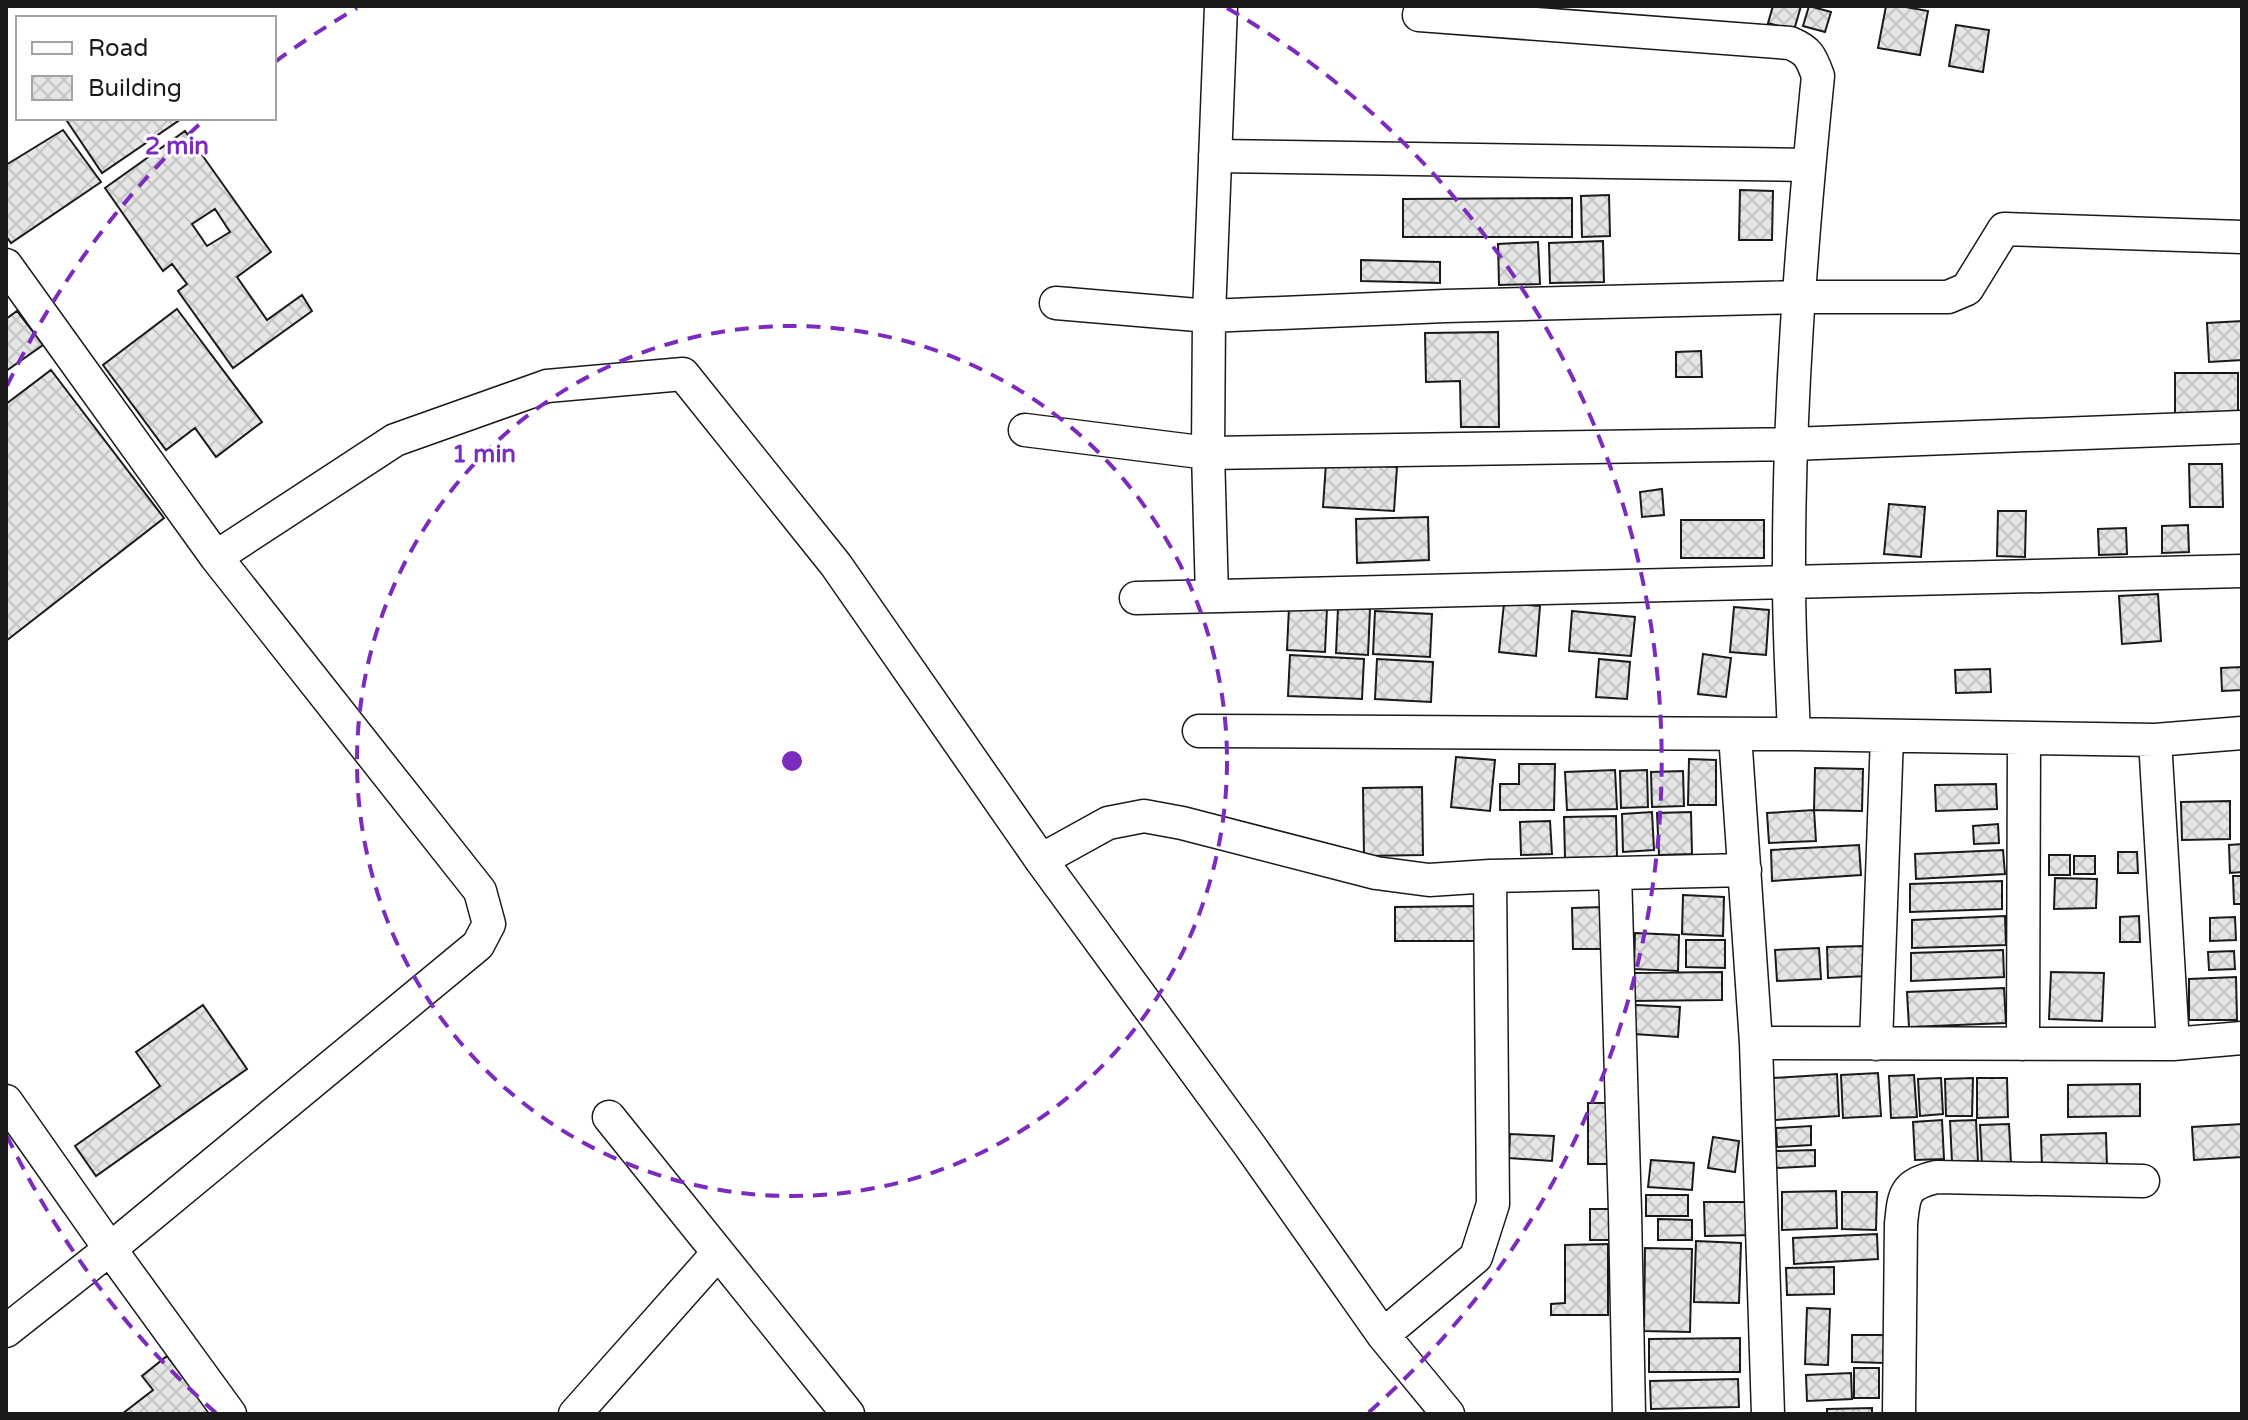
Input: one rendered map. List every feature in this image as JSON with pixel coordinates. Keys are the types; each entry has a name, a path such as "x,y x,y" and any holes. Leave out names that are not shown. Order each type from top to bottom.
{"street":[{"path":"1212,596 1208,453 1209,316 1221,6"},
{"path":"1419,15 1790,43 1804,49 1811,59 1818,76 1799,297 1791,444 1789,582 1794,734"},
{"path":"1215,156 1809,165"},
{"path":"1056,303 1209,316 1445,306 1799,297 1948,297 1967,289 2004,229 2242,237"},
{"path":"6,265 216,557 480,891 489,924 478,945 6,1331"},
{"path":"216,557 395,440 547,386 683,374 836,565 1041,860 1250,1146 1383,1335 1448,1414"},
{"path":"1025,430 1208,453 1791,444 2242,427"},
{"path":"1136,598 2242,571"},
{"path":"1199,731 1794,734 2155,740 2242,733"},
{"path":"1735,734 1756,1043 1768,1414"},
{"path":"1876,1044 1887,736"},
{"path":"2023,1044 2024,738"},
{"path":"2155,740 2173,1044"},
{"path":"1041,860 1108,823 1144,816 1376,873 1429,880 1745,870"},
{"path":"1615,873 1629,1414"},
{"path":"1383,1335 1476,1257 1493,1204 1490,876"},
{"path":"1756,1043 2173,1044 2242,1038"},
{"path":"6,1101 230,1414"},
{"path":"609,1117 848,1414"},
{"path":"1899,1414 1901,1224 1904,1196 1918,1181 1936,1177 2143,1181"},
{"path":"575,1414 718,1253"}],"building":[{"path":"1773,6 1801,6 1794,30 1768,23"},
{"path":"1809,6 1831,12 1825,32 1803,26"},
{"path":"1886,6 1928,11 1920,55 1878,48"},
{"path":"1956,25 1989,30 1983,72 1949,66"},
{"path":"66,120 180,120 102,173"},
{"path":"63,130 101,182 11,243 6,236 6,165"},
{"path":"185,131 271,252 237,277 267,320 302,295 312,311 233,368 178,291 187,284 172,264 163,271 105,188","holes":["215,209 230,232 207,246 192,224"]},
{"path":"1740,190 1773,191 1772,240 1739,240"},
{"path":"1609,195 1610,236 1582,237 1581,196"},
{"path":"1572,198 1572,237 1403,237 1403,199"},
{"path":"1603,241 1604,282 1550,283 1549,243"},
{"path":"1538,242 1540,284 1499,285 1498,244"},
{"path":"1361,260 1440,262 1440,283 1361,281"},
{"path":"177,309 262,422 216,457 195,428 166,450 103,365"},
{"path":"17,311 43,345 6,371 6,319"},
{"path":"2242,321 2242,360 2209,362 2207,323"},
{"path":"1498,332 1499,427 1461,427 1460,381 1426,382 1425,333"},
{"path":"1701,351 1702,377 1676,377 1676,352"},
{"path":"51,370 164,518 6,641 6,404"},
{"path":"2175,373 2238,373 2238,417 2175,417"},
{"path":"1326,463 1397,467 1394,511 1323,507"},
{"path":"2189,464 2222,464 2223,507 2190,507"},
{"path":"1662,489 1664,515 1642,517 1640,492"},
{"path":"1889,504 1925,507 1921,557 1884,554"},
{"path":"1998,511 2026,511 2025,557 1997,556"},
{"path":"1428,517 1429,560 1357,563 1356,519"},
{"path":"1681,520 1764,520 1764,558 1681,558"},
{"path":"2188,525 2189,552 2162,553 2162,526"},
{"path":"2126,528 2127,554 2099,555 2098,529"},
{"path":"2158,594 2161,641 2122,644 2119,596"},
{"path":"1504,603 1540,606 1536,656 1499,652"},
{"path":"1289,607 1327,608 1325,652 1287,650"},
{"path":"1734,607 1769,610 1766,655 1730,652"},
{"path":"1338,608 1370,609 1368,655 1336,653"},
{"path":"1375,611 1432,614 1430,657 1373,654"},
{"path":"1572,611 1635,617 1631,656 1569,651"},
{"path":"1703,654 1731,658 1726,697 1698,694"},
{"path":"1290,655 1364,659 1362,699 1288,696"},
{"path":"1377,659 1433,662 1431,702 1375,699"},
{"path":"1599,659 1630,662 1627,699 1596,697"},
{"path":"2242,667 2242,690 2222,691 2221,668"},
{"path":"1990,669 1991,692 1956,693 1955,670"},
{"path":"1456,757 1495,760 1490,811 1451,807"},
{"path":"1689,759 1716,760 1716,805 1688,805"},
{"path":"1519,764 1555,764 1554,810 1500,810 1500,784 1519,784"},
{"path":"1815,768 1863,769 1862,811 1814,810"},
{"path":"1615,770 1617,809 1567,810 1565,772"},
{"path":"1647,770 1648,807 1621,808 1620,771"},
{"path":"1683,771 1684,806 1652,807 1651,772"},
{"path":"1996,784 1997,809 1936,811 1935,785"},
{"path":"1422,787 1423,855 1364,856 1363,788"},
{"path":"2230,801 2230,839 2182,840 2181,802"},
{"path":"1814,810 1816,841 1769,843 1767,813"},
{"path":"1652,812 1654,850 1623,852 1622,814"},
{"path":"1691,812 1692,854 1659,855 1657,813"},
{"path":"1616,816 1617,857 1565,858 1564,817"},
{"path":"1550,821 1552,854 1521,855 1520,822"},
{"path":"1998,824 1999,843 1974,844 1973,826"},
{"path":"2242,844 2242,872 2230,873 2229,845"},
{"path":"1859,845 1861,875 1772,881 1771,850"},
{"path":"2003,850 2005,874 1916,879 1915,854"},
{"path":"2118,852 2137,852 2138,873 2118,873"},
{"path":"2049,855 2070,855 2070,875 2049,875"},
{"path":"2074,856 2095,856 2095,874 2074,874"},
{"path":"2233,876 2242,876 2242,904 2234,904"},
{"path":"2055,878 2097,879 2096,908 2054,909"},
{"path":"2002,881 2002,909 1910,912 1910,884"},
{"path":"1683,895 1724,897 1723,936 1682,934"},
{"path":"1478,906 1478,941 1395,941 1395,907"},
{"path":"1603,907 1603,949 1573,949 1572,908"},
{"path":"2005,916 2006,945 1912,948 1912,920"},
{"path":"2139,916 2140,942 2120,942 2120,917"},
{"path":"2235,917 2236,940 2210,941 2210,918"},
{"path":"1635,933 1679,935 1678,971 1634,969"},
{"path":"1686,940 1725,940 1725,968 1686,967"},
{"path":"1865,946 1867,976 1828,978 1827,947"},
{"path":"1819,948 1821,979 1777,981 1775,950"},
{"path":"2003,950 2004,977 1911,981 1911,953"},
{"path":"2234,951 2235,969 2209,970 2208,952"},
{"path":"1722,972 1722,1000 1629,1001 1628,973"},
{"path":"2051,972 2104,973 2102,1021 2049,1019"},
{"path":"2236,977 2237,1020 2189,1020 2189,979"},
{"path":"2004,988 2006,1023 1909,1027 1907,992"},
{"path":"203,1005 247,1069 96,1176 75,1146 160,1086 136,1052"},
{"path":"1635,1005 1680,1007 1678,1037 1634,1034"},
{"path":"1878,1073 1881,1116 1843,1118 1841,1075"},
{"path":"1837,1074 1839,1116 1775,1120 1773,1078"},
{"path":"1914,1075 1917,1117 1891,1118 1889,1076"},
{"path":"1941,1078 1943,1114 1920,1116 1918,1079"},
{"path":"1973,1078 1972,1116 1946,1116 1945,1079"},
{"path":"1977,1078 2007,1078 2008,1117 1977,1118"},
{"path":"2140,1084 2140,1116 2068,1117 2068,1085"},
{"path":"1588,1103 1607,1103 1608,1164 1588,1164"},
{"path":"1942,1120 1944,1159 1915,1160 1913,1122"},
{"path":"1976,1120 1978,1161 1952,1162 1950,1121"},
{"path":"2009,1124 2011,1164 1982,1166 1980,1125"},
{"path":"2242,1124 2242,1157 2194,1160 2192,1127"},
{"path":"1811,1126 1811,1145 1777,1147 1776,1128"},
{"path":"2106,1133 2107,1166 2042,1168 2041,1135"},
{"path":"1510,1134 1554,1136 1552,1161 1509,1158"},
{"path":"1713,1137 1739,1141 1735,1172 1708,1168"},
{"path":"1815,1150 1815,1166 1776,1168 1775,1151"},
{"path":"1651,1160 1694,1163 1692,1190 1648,1187"},
{"path":"1836,1191 1837,1228 1782,1230 1782,1192"},
{"path":"1842,1192 1877,1192 1876,1230 1842,1229"},
{"path":"1646,1195 1688,1195 1688,1216 1646,1216"},
{"path":"1704,1202 1755,1202 1755,1235 1705,1236"},
{"path":"1590,1209 1612,1209 1612,1240 1590,1240"},
{"path":"1658,1219 1692,1220 1692,1240 1658,1240"},
{"path":"1877,1234 1878,1259 1794,1264 1793,1238"},
{"path":"1696,1241 1741,1243 1739,1303 1694,1302"},
{"path":"1608,1244 1608,1315 1551,1315 1551,1304 1565,1303 1565,1245"},
{"path":"1645,1248 1692,1249 1690,1332 1644,1331"},
{"path":"1834,1267 1834,1294 1787,1295 1786,1268"},
{"path":"1807,1308 1830,1309 1828,1365 1805,1364"},
{"path":"1852,1335 1884,1335 1884,1363 1852,1362"},
{"path":"1740,1338 1740,1372 1649,1372 1649,1339"},
{"path":"167,1356 212,1414 122,1414 153,1390 142,1376"},
{"path":"1854,1368 1879,1368 1879,1398 1854,1398"},
{"path":"1851,1373 1852,1399 1807,1401 1806,1375"},
{"path":"1738,1379 1739,1407 1651,1409 1650,1381"},
{"path":"1872,1408 1872,1414 1827,1414 1827,1409"}]}
